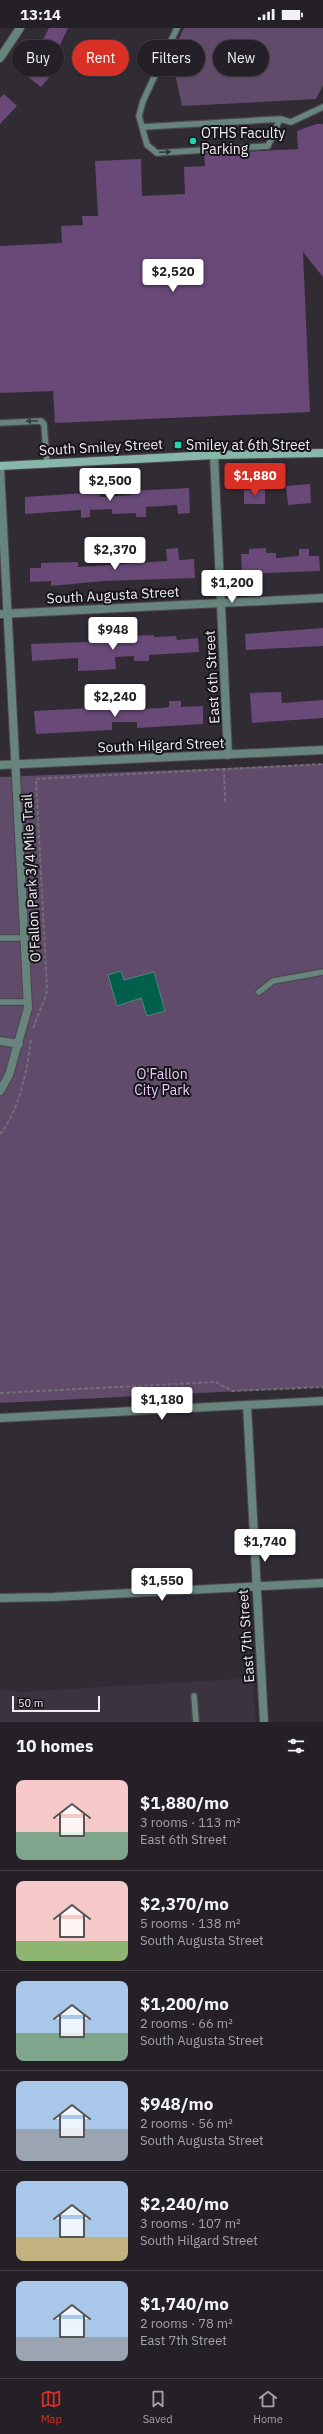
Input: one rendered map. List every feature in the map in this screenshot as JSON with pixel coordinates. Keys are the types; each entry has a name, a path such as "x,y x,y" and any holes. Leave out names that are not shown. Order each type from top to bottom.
{"street":[{"path":"0,58 20,28"},
{"name":"South Smiley Street","path":"0,467 47,463 214,455 323,453"},
{"name":"East 6th Street","path":"214,455 228,755"},
{"path":"0,467 4,614 16,764 28,1002 19,1044 9,1075 0,1091"},
{"name":"South Augusta Street","path":"4,614 323,598"},
{"name":"South Hilgard Street","path":"0,765 323,750"},
{"path":"0,1041 19,1044"},
{"path":"0,1418 323,1401"},
{"name":"East 7th Street","path":"248,1405 256,1588 264,1722"},
{"path":"0,1598 256,1588 323,1583"}],"lane":[{"path":"177,28 143,101 139,116 147,145 157,153 268,146 280,120"},
{"path":"142,127 280,120 290,122 323,107"},
{"path":"0,423 41,421 44,424 47,463"},
{"path":"0,938 24,938"},
{"path":"259,992 273,981 323,972"},
{"path":"0,1002 28,1002"},
{"path":"194,1696 196,1722"}],"path":[{"name":"O'Fallon Park 3/4 Mile Trail","path":"0,1134 10,1122 28,1062 32,1030 40,1013 47,989 36,779 323,764"},
{"path":"224,768 224,803"},
{"path":"0,1393 216,1382 232,1391 323,1387"}],"shaded area":[{"path":"121,971 124,980 154,972 165,1011 147,1016 141,998 117,1006 108,975"},
{"path":"252,1678 256,1722 0,1722 0,1689 20,1692"}],"green space":[{"path":"184,28 323,28 323,85 316,99 182,106 176,76 205,76 205,40 178,40"},
{"name":"O'Fallon City Park","path":"323,764 323,1387 0,1403 0,777"}],"building":[{"path":"49,28 68,28 62,40 43,40"},
{"path":"27,76 50,76 41,87"},
{"path":"4,94 17,106 0,124 0,98"},
{"path":"316,124 323,124 323,277 303,252 310,412 55,423 53,391 0,393 0,246 62,243 61,226 83,225 82,216 98,216 95,161 141,159 142,196 185,194 184,167 205,166 204,154 298,149 297,131"},
{"path":"310,484 311,503 288,505 286,486"},
{"path":"189,488 190,513 178,514 177,505 146,507 146,517 136,517 136,513 112,514 112,509 90,510 90,517 81,518 81,510 25,514 25,497 100,492 100,497 131,495 131,491"},
{"path":"265,489 265,504 244,504 244,490"},
{"path":"178,548 179,560 194,559 195,578 104,581 51,586 51,581 30,582 30,568 41,568 41,563 78,562 78,567 167,561 166,549"},
{"path":"266,548 266,553 276,553 276,558 299,556 299,549 309,549 309,556 319,556 320,571 242,574 241,554 249,554 249,549"},
{"path":"323,628 323,646 246,650 245,634"},
{"path":"154,635 154,637 176,636 177,640 198,638 199,652 149,655 149,661 134,661 134,656 115,657 116,669 102,670 78,671 78,658 32,661 31,644 117,641 117,638 128,638 128,636"},
{"path":"281,692 282,703 323,700 323,718 252,723 250,693"},
{"path":"169,701 181,701 181,707 203,706 203,724 137,728 137,722 112,722 112,730 36,734 34,711 111,707 111,710 163,708 169,707"}],"place":[{"name":"OTHS Faculty Parking","path":"193,141"},
{"name":"Smiley at 6th Street","path":"178,445"}]}
